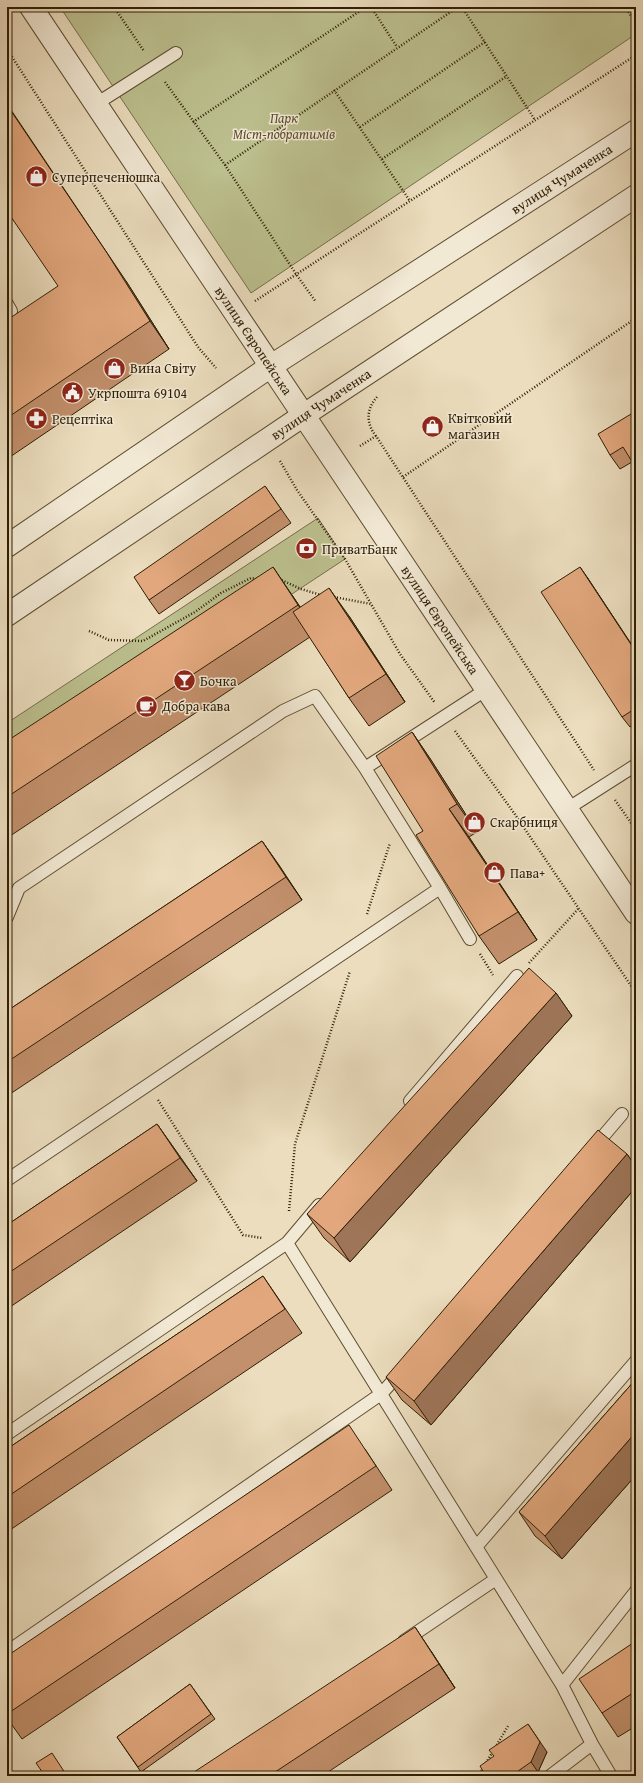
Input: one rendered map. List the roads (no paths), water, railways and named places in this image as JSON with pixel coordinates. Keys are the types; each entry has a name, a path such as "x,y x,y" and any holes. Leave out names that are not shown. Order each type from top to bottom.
{"street":[{"name":"вулиця Європейська","path":"31,7 636,913"},
{"name":"вулиця Чумаченка","path":"7,546 271,366 636,131"},
{"name":"вулиця Чумаченка","path":"7,615 304,415 636,196"}],"lane":[{"path":"96,104 176,53"},
{"path":"7,304 11,311 7,314"},
{"path":"365,768 487,689"},
{"path":"7,917 19,888 283,711 315,696 365,768 470,939"},
{"path":"567,809 636,765"},
{"path":"7,1180 440,888"},
{"path":"400,1111 517,976"},
{"path":"586,1156 622,1114"},
{"path":"7,1434 287,1243 328,1195"},
{"path":"287,1243 562,1685 592,1744 611,1776"},
{"path":"476,1547 636,1362"},
{"path":"7,1652 381,1394 407,1365"},
{"path":"397,1646 496,1579"},
{"path":"562,1685 636,1591"},
{"path":"550,1776 592,1744"}],"place":[{"name":"Суперпеченюшка","path":"37,177"},
{"name":"Вина Світу","path":"114,368"},
{"name":"Укрпошта 69104","path":"73,393"},
{"name":"Рецептіка","path":"37,419"},
{"name":"Квітковий магазин","path":"432,426"},
{"name":"ПриватБанк","path":"306,549"},
{"name":"Бочка","path":"185,681"},
{"name":"Добра кава","path":"147,706"},
{"name":"Скарбниця","path":"474,822"},
{"name":"Пава+","path":"494,873"}],"park label":[{"name":"Парк Міст-побратимів","path":"284,126"}]}
